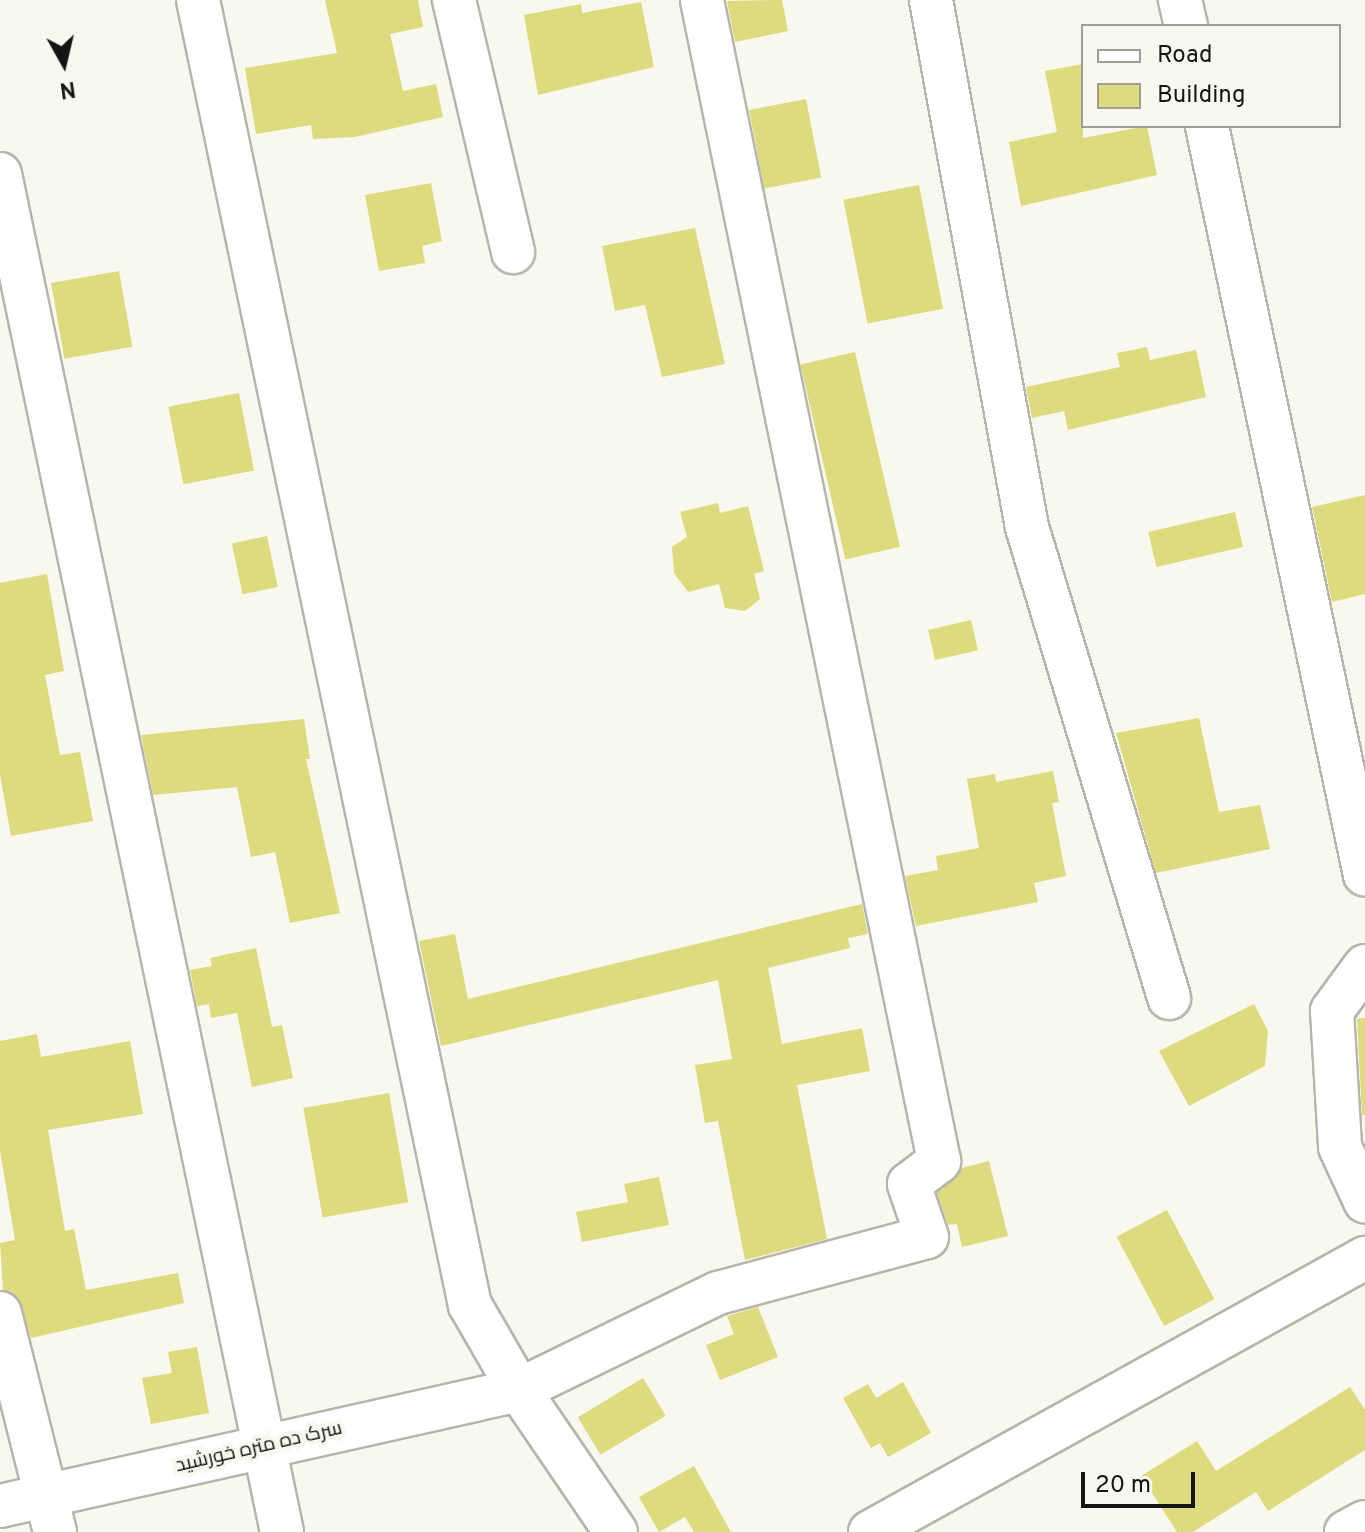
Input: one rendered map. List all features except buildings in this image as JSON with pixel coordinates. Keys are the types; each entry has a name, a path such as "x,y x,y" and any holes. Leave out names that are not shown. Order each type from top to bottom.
{"street":[{"path":"198,0 470,1305 519,1390 616,1532"},
{"path":"454,0 513,252"},
{"name":"سرک ده متره خورشید","path":"0,1506 50,1514 262,1448 519,1390 718,1293 927,1237 909,1184 939,1161 702,0"},
{"path":"931,0 1027,527 1169,998"},
{"path":"1180,0 1186,24"},
{"path":"1207,128 1356,793 1365,875"},
{"path":"0,174 262,1448 282,1532"},
{"path":"1365,966 1348,1006 1340,1147 1365,1201"},
{"path":"870,1532 1365,1258"},
{"path":"0,1313 50,1514"},
{"path":"1346,1532 1365,1522"}]}
